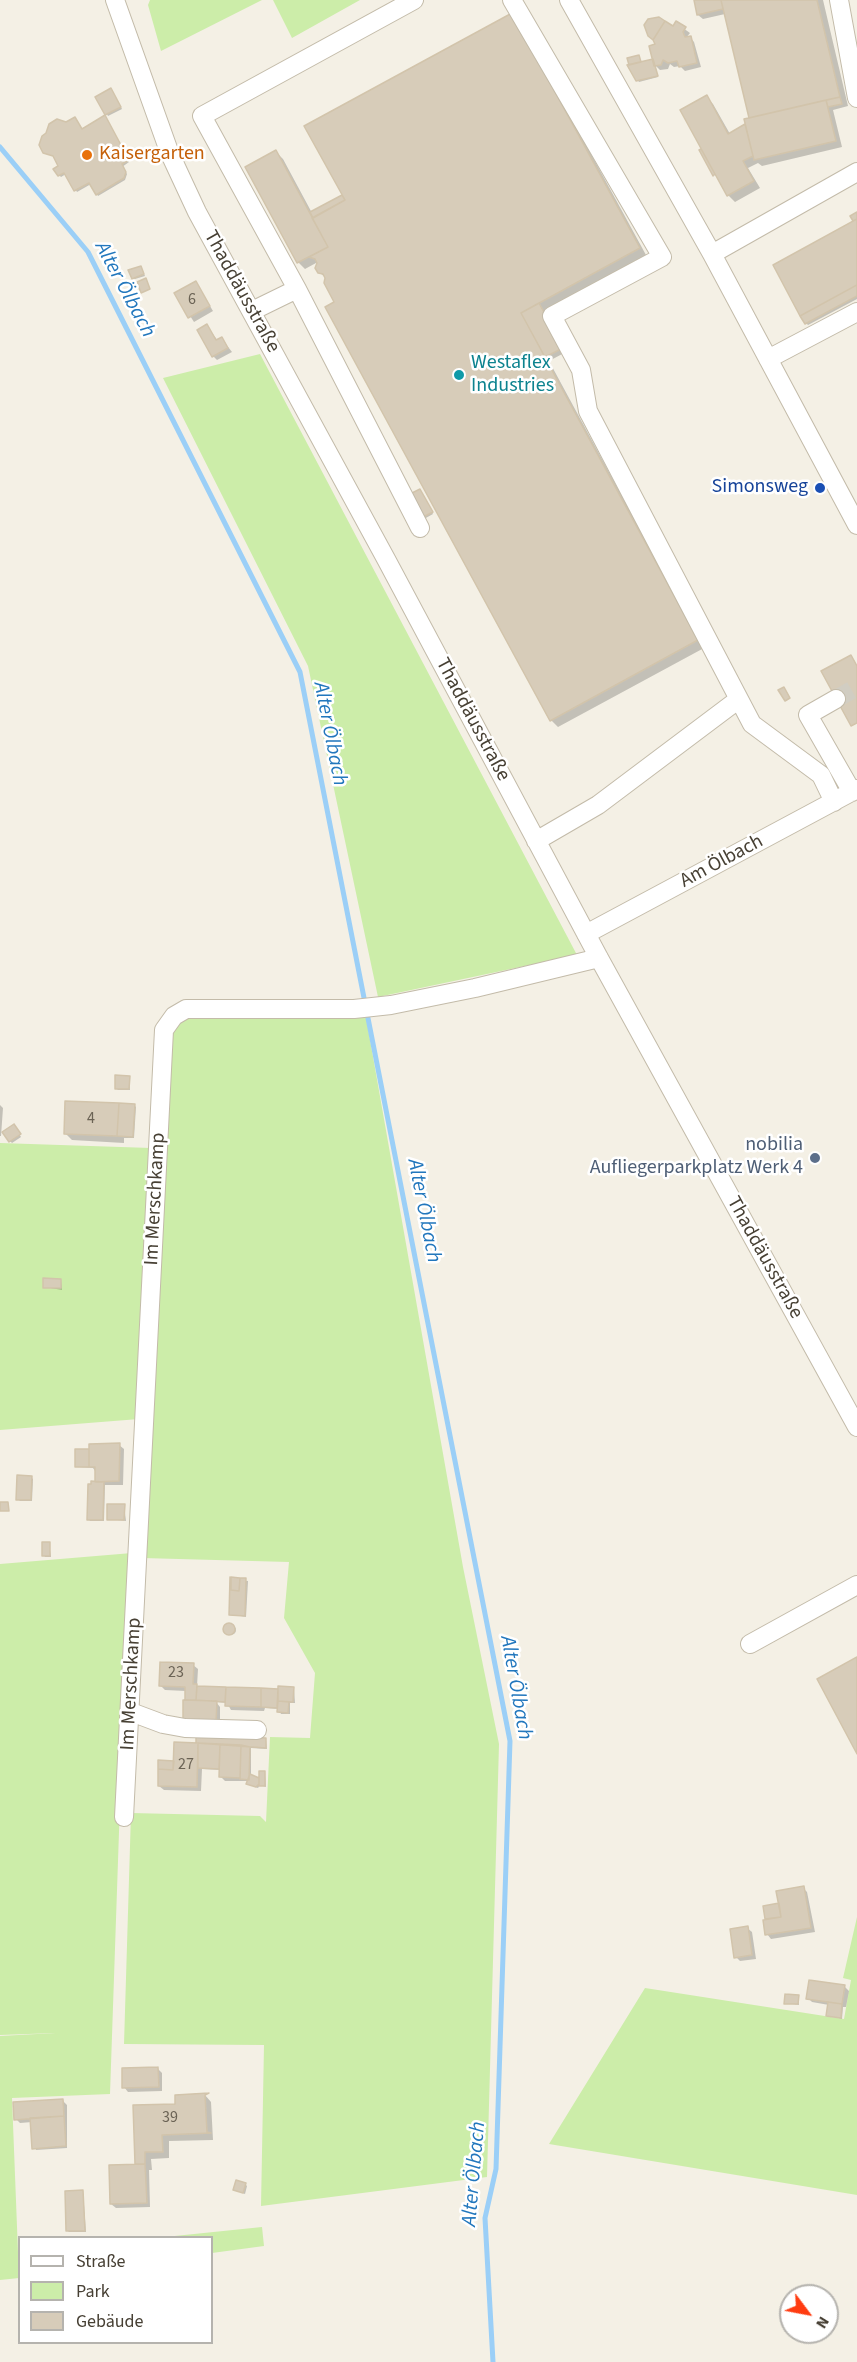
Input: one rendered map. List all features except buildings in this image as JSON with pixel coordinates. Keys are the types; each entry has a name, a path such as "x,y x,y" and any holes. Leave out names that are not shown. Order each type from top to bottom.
{"street":[{"name":"Thaddäusstraße","path":"115,0 170,154 197,212 599,958 857,1427"},
{"path":"414,0 202,116 297,289 420,528"},
{"path":"512,0 662,257 552,316 581,370 588,411 752,724 820,775 834,802"},
{"path":"569,0 712,254 855,517"},
{"path":"839,0 857,98"},
{"path":"712,254 857,172"},
{"path":"252,311 297,289"},
{"path":"768,359 857,312"},
{"path":"536,841 598,805 739,699"},
{"path":"836,699 808,715 854,791"},
{"name":"Am Ölbach","path":"586,934 854,791"},
{"name":"Im Merschkamp","path":"124,1816 164,1030 174,1016 186,1009 354,1009 391,1005 475,988 599,958"},
{"path":"750,1644 857,1585"},
{"path":"131,1712 163,1724 185,1728 258,1730"}],"green space":[{"path":"150,0 262,0 161,51 148,5"},
{"path":"273,0 360,0 292,38"},
{"path":"260,354 577,955 378,997 308,666 163,378"},
{"path":"188,1015 366,1017 463,1567 499,1744 487,2177 261,2206 264,2045 124,2044 131,1813 260,1816 266,1822 270,1737 310,1738 315,1673 284,1618 289,1562 142,1558 170,1034 178,1022"},
{"path":"0,1143 151,1148 139,1419 0,1430"},
{"path":"132,1553 126,1628 110,2094 12,2098 18,2278 0,2280 0,2036 56,2033 0,2035 0,1564"},
{"path":"857,1917 857,2195 549,2144 645,1988 844,2019 851,1980 843,1978"},
{"path":"262,2227 264,2246 213,2253 213,2236 175,2236"}],"waterway":[{"name":"Alter Ölbach","path":"0,147 88,252 300,672 510,1741 496,2169 485,2218 493,2362"}],"tunnel":[{"path":"836,699 857,687"}],"place":[{"name":"Kaisergarten","path":"87,155"},
{"name":"Westaflex Industries","path":"459,375"},
{"name":"Simonsweg","path":"820,488"},
{"name":"nobilia Aufliegerparkplatz Werk 4","path":"815,1158"}]}
